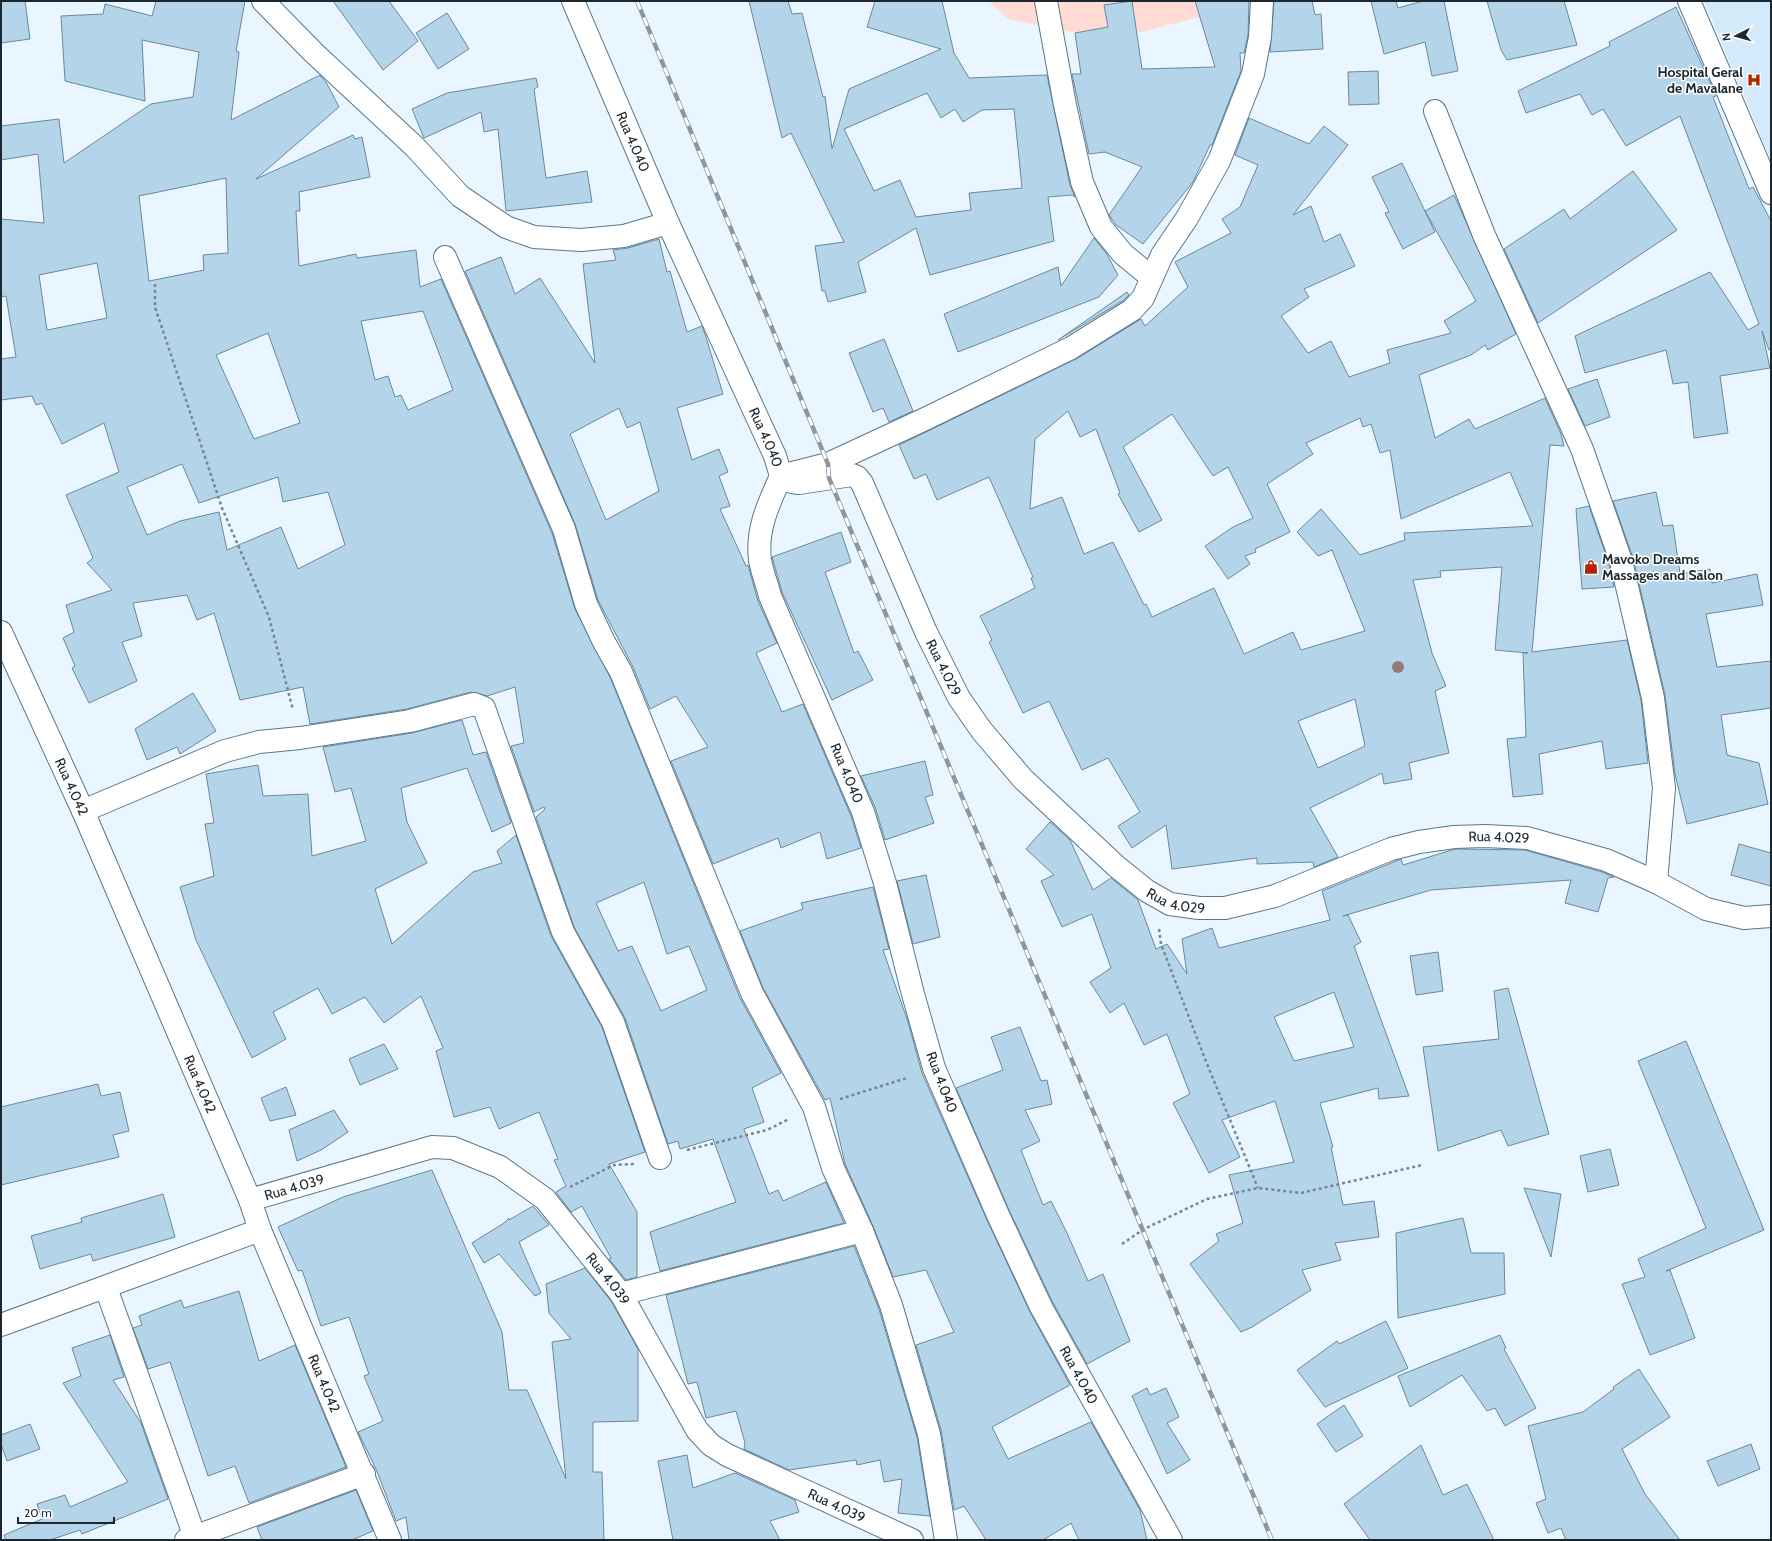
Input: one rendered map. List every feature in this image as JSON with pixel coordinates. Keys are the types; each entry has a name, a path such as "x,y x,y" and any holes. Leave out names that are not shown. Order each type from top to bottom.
{"street":[{"path":"263,1 314,53 415,147 460,196 506,227 534,237 581,240 624,236 668,223"},
{"name":"Rua 4.040","path":"573,1 668,223 775,456 781,476 768,505 760,531 760,560 770,596 864,812 885,883 913,994 934,1068 998,1215 1042,1307 1171,1540"},
{"path":"1046,1 1065,106 1082,182 1101,227 1123,254 1151,277"},
{"path":"781,476 828,464 923,420 1071,348 1132,310 1143,298 1162,255 1220,161 1253,74 1260,37 1262,1"},
{"path":"1689,1 1771,193"},
{"path":"1435,111 1484,235 1582,449 1621,561 1653,698 1664,788 1656,882"},
{"path":"445,257 564,529 586,604 604,642 621,672 752,993 814,1106 833,1168 862,1231 891,1305 929,1434 946,1540"},
{"name":"Rua 4.029","path":"781,476 792,482 799,483 852,475 857,477 862,483 926,632 959,698 982,731 1023,778 1116,866 1147,891 1170,904 1199,908 1225,908 1275,896 1391,849 1419,842 1454,837 1485,836 1527,838 1606,860 1656,882 1706,909 1744,918 1771,916"},
{"name":"Rua 4.042","path":"1,632 83,811 250,1200 260,1230 364,1474 390,1540"},
{"path":"83,811 225,751 259,742 300,738 410,721 474,704 484,708 563,932 613,1022 660,1158"},
{"name":"Rua 4.039","path":"250,1200 432,1147 453,1148 500,1167 545,1198 621,1294 697,1430 711,1445 727,1455 912,1540"},
{"path":"1,1325 106,1288 260,1230"},
{"path":"621,1294 862,1231"},
{"path":"106,1288 192,1539 364,1474"}],"path":[{"path":"155,284 155,307 222,508 269,617 300,738"},
{"path":"1170,904 1158,925 1161,944 1205,1059 1258,1188"},
{"path":"545,1198 614,1165 630,1165 767,1130 814,1106 880,1088 934,1068"},
{"path":"1122,1244 1144,1229 1208,1199 1258,1188 1301,1193 1422,1165"}],"shaded area":[{"path":"988,1 1262,1 1110,40 1008,19"},
{"name":"Hospital Geral de Mavalane","path":"1704,1 1771,1 1771,160"}],"building":[{"path":"1,1 25,1 30,39 1,43"},
{"path":"156,1 245,1 236,51 239,52 231,120 320,75 326,82 339,107 256,179 353,135 355,139 362,137 370,177 299,192 300,211 296,211 299,266 356,254 357,258 416,250 420,287 441,279 552,533 575,609 610,677 740,998 781,1073 752,1088 764,1122 744,1129 769,1194 778,1190 783,1201 826,1182 844,1223 660,1271 650,1232 736,1202 713,1139 680,1149 678,1141 668,1144 625,1018 574,927 536,817 545,809 544,807 534,812 511,746 524,743 515,687 487,696 471,692 407,709 310,724 303,687 240,700 214,613 197,620 187,595 133,603 142,636 122,642 137,681 89,703 72,668 75,666 63,638 74,632 66,605 112,590 87,563 93,558 66,495 119,472 104,423 62,444 42,403 36,405 32,396 1,400 1,359 16,357 6,296 1,297 1,219 44,223 38,154 1,160 1,126 59,119 64,163 151,104 193,97 199,52 142,40 145,101 65,81 61,16 103,14 105,4 152,16","holes":["226,178 228,253 203,255 204,270 149,281 139,196","97,263 107,318 47,330 39,275","423,311 453,390 408,410 401,395 395,397 388,376 375,380 361,321","268,333 300,423 254,439 216,355","182,464 199,503 278,477 283,502 328,492 345,545 298,569 281,527 227,550 219,512 180,521 147,535 127,487","644,882 667,954 689,946 707,990 661,1011 632,946 618,951 596,903"]},
{"path":"333,1 389,1 418,41 383,70"},
{"path":"749,1 788,1 792,14 802,13 823,97 825,96 832,149 849,89 941,49 867,27 875,1 942,1 954,53 969,78 1047,75 1070,185 1075,197 1072,195 1048,197 1054,241 930,275 916,228 858,262 866,292 828,302 825,291 822,291 815,246 844,242 791,133 782,138","holes":["927,93 941,118 955,109 963,122 982,110 1014,109 1022,188 969,193 971,210 916,217 900,180 874,191 844,129"]},
{"path":"1132,1 1142,69 1215,67 1195,1 1249,1 1248,35 1244,53 1240,53 1241,71 1212,145 1210,145 1193,182 1143,244 1116,225 1109,215 1142,167 1105,152 1089,154 1072,74 1081,74 1075,33 1108,27 1104,5"},
{"path":"1274,1 1312,1 1315,15 1321,14 1323,49 1270,52"},
{"path":"1371,1 1396,1 1398,8 1423,1 1444,1 1458,71 1432,76 1425,42 1384,54"},
{"path":"1487,1 1564,1 1577,45 1507,60 1501,50"},
{"path":"1676,7 1716,96 1713,97 1749,189 1753,187 1771,221 1771,349 1769,350 1762,331 1770,368 1720,376 1728,433 1694,438 1688,382 1673,384 1666,350 1585,373 1575,336 1710,272 1748,330 1759,324 1680,116 1626,146 1603,109 1592,115 1580,94 1526,113 1518,91 1610,46 1609,42"},
{"path":"447,13 469,49 438,69 416,33"},
{"path":"1378,71 1379,104 1349,105 1348,72"},
{"path":"536,78 538,87 534,89 546,178 587,171 592,202 506,211 498,129 484,132 481,112 424,138 412,109 447,93"},
{"path":"1249,118 1309,144 1324,126 1348,145 1293,215 1311,206 1324,242 1340,234 1355,266 1304,289 1309,297 1281,316 1308,353 1331,341 1349,377 1390,363 1387,350 1451,333 1444,321 1476,301 1425,211 1454,195 1516,334 1488,350 1485,345 1471,355 1419,375 1435,438 1469,419 1475,429 1545,398 1561,434 1564,446 1550,445 1532,652 1627,640 1641,700 1648,763 1606,769 1602,741 1539,754 1543,794 1513,797 1507,739 1526,737 1523,653 1528,653 1495,650 1502,567 1440,571 1441,577 1413,580 1432,653 1446,686 1435,691 1449,753 1409,763 1412,779 1384,784 1382,773 1310,808 1338,857 1314,867 1313,862 1257,864 1257,858 1172,869 1166,825 1132,848 1118,826 1140,812 1108,758 1082,770 1049,701 1023,713 989,642 992,640 980,616 1035,588 1031,578 1033,577 989,477 937,500 926,474 914,479 899,445 1076,359 1141,319 1145,326 1188,287 1175,262 1231,233 1222,219 1240,207 1258,165 1235,155","holes":["1068,411 1080,437 1096,429 1120,493 1118,494 1139,532 1162,520 1123,447 1172,414 1213,476 1228,467 1253,518 1233,527 1205,546 1228,579 1250,564 1245,556 1256,552 1255,549 1290,532 1267,484 1313,454 1306,443 1360,418 1363,427 1371,424 1380,453 1390,450 1401,519 1510,472 1533,526 1404,533 1405,540 1360,555 1321,509 1297,532 1318,556 1332,550 1365,631 1301,650 1293,632 1244,654 1214,588 1152,617 1146,604 1144,605 1113,542 1084,554 1062,497 1030,509 1035,439","1355,699 1365,746 1318,768 1298,721"]},
{"path":"1402,163 1435,232 1403,249 1385,213 1389,212 1372,177"},
{"path":"1633,171 1677,230 1538,323 1504,249 1564,209 1570,219"},
{"path":"1094,238 1106,253 1118,275 1099,297 958,352 944,314 1058,267 1061,286"},
{"path":"659,239 667,272 670,271 687,332 702,326 723,394 677,408 692,460 719,449 728,472 719,476 730,506 720,509 746,566 748,565 758,601 777,643 756,653 782,712 803,704 851,816 861,848 827,859 820,832 781,848 778,838 713,864 671,761 708,747 676,696 650,709 633,667 598,600 575,524 465,271 501,257 515,294 540,278 595,363 583,264 616,260 613,250 628,248","holes":["619,408 627,428 640,422 659,491 606,520 570,434"]},
{"path":"1127,292 1129,295 1124,300 1058,340"},
{"path":"884,339 913,411 889,422 883,408 873,412 849,353"},
{"path":"1597,379 1610,417 1585,426 1568,389"},
{"path":"1656,492 1663,526 1673,525 1680,574 1710,569 1712,583 1757,574 1763,605 1706,614 1717,667 1771,661 1771,708 1721,715 1727,755 1759,763 1768,804 1687,824 1675,774 1665,695 1633,558 1613,501"},
{"path":"1589,506 1609,564 1614,587 1582,589 1576,509"},
{"path":"841,532 851,562 825,572 854,653 858,651 873,680 832,700 782,592 772,557"},
{"path":"193,693 216,731 180,754 177,747 147,760 135,729"},
{"path":"462,720 473,755 486,752 511,823 492,832 467,768 401,788 407,822 427,863 375,889 392,944 473,872 502,863 497,851 516,835 551,936 602,1027 645,1152 609,1164 637,1212 637,1277 626,1280 609,1259 611,1258 582,1206 571,1212 556,1192 566,1186 554,1160 558,1159 539,1112 499,1129 490,1107 454,1117 436,1051 443,1048 421,996 384,1023 365,997 332,1014 318,988 273,1012 286,1039 252,1058 196,940 180,887 214,876 205,824 214,823 206,774 258,765 263,796 308,794 312,856 366,841 351,788 335,792 323,747 412,733"},
{"path":"925,761 933,795 925,797 934,823 885,840 875,807 861,776"},
{"path":"1050,822 1070,840 1093,890 1111,878 1138,900 1156,949 1167,944 1187,974 1182,939 1212,928 1219,948 1330,920 1322,891 1401,859 1403,865 1455,849 1525,850 1602,872 1614,877 1608,878 1598,912 1565,903 1571,880 1431,890 1343,916 1348,915 1361,942 1354,946 1409,1096 1379,1099 1378,1088 1320,1103 1333,1147 1331,1147 1343,1205 1374,1201 1379,1237 1335,1243 1341,1260 1302,1270 1311,1290 1252,1327 1241,1332 1190,1264 1219,1241 1216,1234 1243,1223 1229,1175 1294,1162 1275,1101 1222,1120 1240,1157 1209,1173 1173,1103 1190,1094 1167,1034 1144,1045 1124,1003 1110,1013 1090,982 1111,968 1092,914 1062,927 1041,881 1054,875 1026,849","holes":["1334,992 1354,1047 1294,1061 1274,1017"]},
{"path":"1739,844 1771,853 1771,886 1731,875"},
{"path":"926,875 940,937 913,944 897,881"},
{"path":"873,887 889,949 883,950 908,1022 922,1073 987,1220 1030,1312 1070,1385 992,1427 1008,1459 1091,1422 1140,1510 1147,1540 1079,1540 1071,1523 1043,1540 986,1540 964,1506 954,1510 941,1430 916,1345 954,1332 926,1270 893,1277 873,1226 845,1164 830,1098 825,1100 763,988 740,931 803,909 801,903"},
{"path":"1438,952 1443,991 1416,995 1410,956"},
{"path":"1508,988 1549,1134 1508,1146 1501,1130 1438,1151 1423,1047 1499,1039 1494,991"},
{"path":"1020,1027 1041,1081 1047,1080 1052,1104 1025,1110 1040,1141 1021,1150 1043,1205 1051,1201 1088,1281 1103,1274 1130,1341 1087,1364 1052,1301 1009,1210 956,1088 1003,1070 991,1037"},
{"path":"1686,1041 1764,1230 1666,1271 1670,1270 1695,1338 1650,1355 1622,1284 1645,1277 1638,1259 1706,1228 1638,1061"},
{"path":"384,1044 398,1069 360,1085 349,1059"},
{"path":"98,1084 101,1096 120,1092 129,1131 113,1135 119,1157 1,1185 1,1107"},
{"path":"286,1087 296,1115 270,1121 261,1098"},
{"path":"334,1110 348,1132 321,1150 297,1161 289,1130"},
{"path":"1610,1149 1619,1185 1588,1192 1580,1156"},
{"path":"432,1170 502,1332 509,1390 527,1390 566,1479 552,1342 571,1339 549,1313 546,1284 585,1268 611,1301 638,1349 638,1421 593,1422 593,1472 602,1472 604,1540 409,1540 406,1517 396,1521 376,1469 358,1432 383,1421 364,1376 369,1374 349,1317 321,1326 302,1270 298,1271 278,1227 343,1197"},
{"path":"1524,1188 1561,1194 1551,1257"},
{"path":"163,1194 175,1237 93,1261 91,1254 40,1269 31,1236 82,1222 81,1218"},
{"path":"533,1206 549,1225 519,1242 541,1293 535,1296 499,1254 484,1263 472,1243 504,1223 509,1218 509,1220"},
{"path":"1463,1218 1471,1253 1504,1253 1505,1294 1398,1318 1396,1233"},
{"path":"854,1246 879,1309 917,1437 930,1516 898,1513 902,1479 884,1482 880,1460 857,1465 856,1460 789,1470 744,1449 745,1443 736,1411 706,1418 697,1382 688,1384 666,1295"},
{"path":"239,1291 259,1361 295,1345 346,1467 249,1503 235,1466 208,1476 170,1362 148,1369 133,1328 142,1325 139,1316 181,1300 184,1308"},
{"path":"1386,1321 1408,1368 1325,1407 1297,1370 1337,1341 1339,1344"},
{"path":"110,1335 124,1377 113,1380 141,1423 168,1499 82,1534 80,1530 50,1540 6,1540 4,1535 42,1519 37,1504 65,1495 70,1507 128,1482 63,1383 81,1376 72,1348"},
{"path":"1500,1335 1506,1348 1504,1349 1536,1408 1505,1426 1495,1408 1487,1411 1462,1375 1410,1407 1398,1376"},
{"path":"1639,1369 1670,1417 1622,1449 1645,1494 1680,1540 1566,1540 1561,1528 1548,1533 1536,1503 1546,1499 1528,1426 1583,1412 1614,1389 1613,1387"},
{"path":"1147,1388 1150,1395 1166,1388 1179,1417 1167,1423 1190,1460 1167,1474 1132,1396"},
{"path":"1344,1405 1363,1436 1336,1452 1317,1424"},
{"path":"30,1424 40,1449 7,1461 1,1444 1,1435"},
{"path":"1751,1444 1760,1469 1718,1486 1707,1461"},
{"path":"1421,1445 1443,1495 1467,1484 1494,1540 1370,1540 1344,1504"},
{"path":"687,1455 693,1488 735,1473 795,1500 799,1512 770,1521 780,1540 673,1540 658,1461"},
{"path":"356,1490 373,1531 352,1540 262,1540 257,1527"}],"railway":[{"path":"637,1 828,464 829,478 1272,1540"}],"place":[{"name":"Hospital Geral de Mavalane","path":"1754,80"},
{"name":"Mavoko Dreams Massages and Salon","path":"1591,567"}]}
